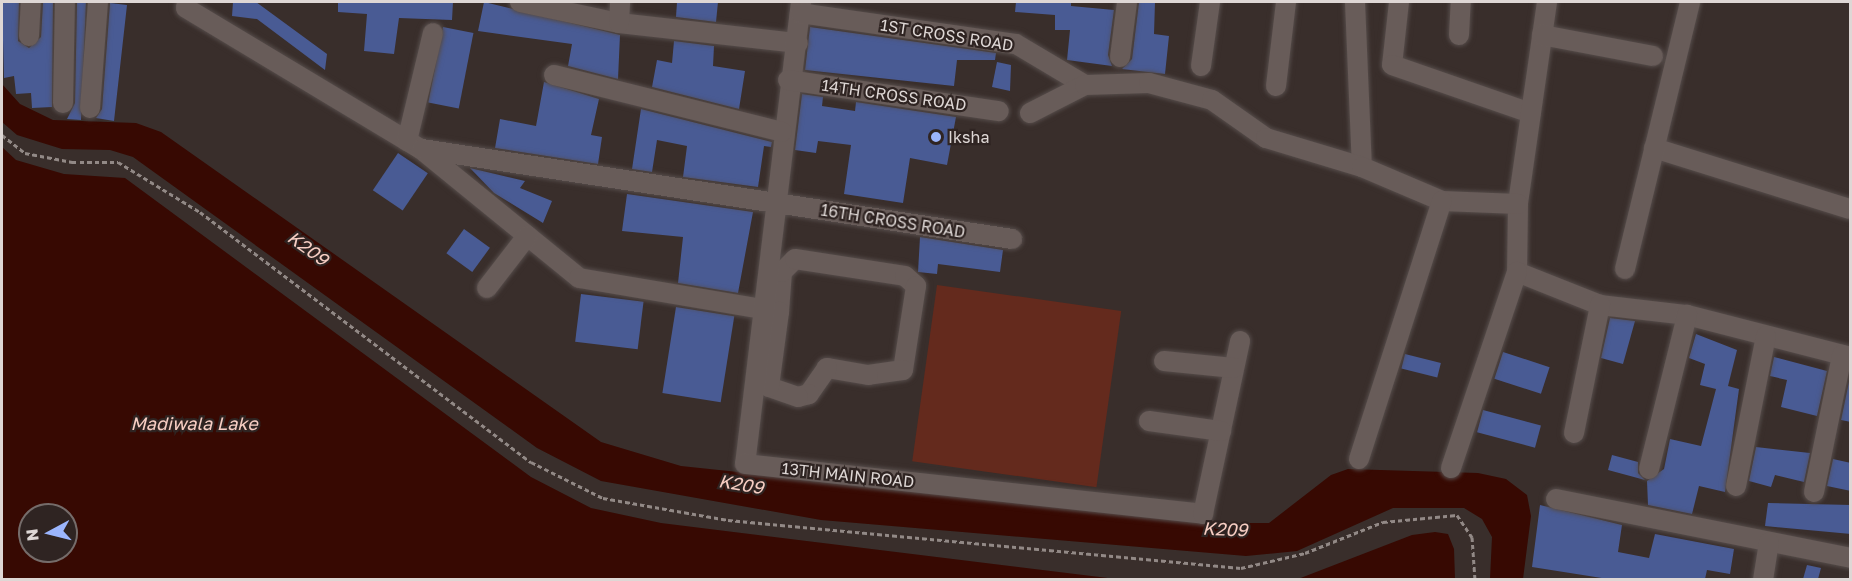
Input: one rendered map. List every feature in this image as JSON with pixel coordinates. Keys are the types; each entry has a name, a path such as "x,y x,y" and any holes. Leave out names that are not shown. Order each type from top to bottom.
{"street":[{"path":"29,36 30,2"},
{"path":"63,103 65,2"},
{"path":"90,108 98,2"},
{"path":"187,2 186,8 414,145 579,278 770,311"},
{"path":"520,2 619,23 798,43"},
{"path":"619,23 620,2"},
{"path":"1120,57 1127,2"},
{"path":"1201,66 1210,2"},
{"path":"1276,86 1286,2"},
{"path":"1355,2 1362,167"},
{"path":"1399,2 1392,65 1531,113"},
{"path":"1459,35 1461,2"},
{"path":"1451,468 1517,272 1518,204 1547,2"},
{"path":"1624,269 1690,2"},
{"name":"13TH MAIN ROAD","path":"801,8 798,43 788,80 774,203 770,311 745,464 1203,514 1240,342"},
{"name":"1ST CROSS ROAD","path":"801,8 1016,44 1085,85"},
{"path":"414,145 433,33"},
{"path":"1542,35 1653,56"},
{"path":"554,75 782,132"},
{"name":"14TH CROSS ROAD","path":"788,80 999,111"},
{"path":"1030,113 1085,85 1149,83 1212,100 1266,138 1362,167 1442,201 1518,204"},
{"name":"16TH CROSS ROAD","path":"414,145 1012,239"},
{"path":"1654,148 1851,209"},
{"path":"1359,459 1442,201"},
{"path":"487,288 527,236"},
{"path":"795,259 905,276 916,286 903,370 868,375 827,368 809,394 798,398 769,387 770,311 782,272 795,259"},
{"path":"1517,272 1600,305 1688,315 1846,356 1814,492"},
{"path":"1574,433 1600,305"},
{"path":"1648,469 1688,315"},
{"path":"1736,486 1766,336"},
{"path":"1164,361 1234,368"},
{"path":"1149,421 1221,431"},
{"path":"1556,499 1851,558"},
{"path":"1763,579 1769,542"}],"shaded area":[{"path":"937,285 1121,311 1096,487 912,461"}],"water":[{"name":"K209","path":"2,84 20,104 53,120 136,123 161,132 601,442 681,466 1228,523 1269,523 1331,475 1348,469 1478,473 1506,479 1527,495 1531,516 1523,579 1490,579 1492,537 1482,519 1464,508 1393,508 1297,551 1246,556 821,520 601,481 537,448 133,157 110,150 62,149 17,135 2,122"},
{"name":"Madiwala Lake","path":"2,147 16,160 64,174 125,178 531,477 591,508 661,523 1116,579 2,579"},
{"path":"1435,532 1448,534 1454,549 1455,579 1298,579 1412,535"}],"building":[{"path":"2,2 19,2 18,41 29,48 41,37 43,2 53,2 52,107 32,108 31,93 16,94 14,76 4,78"},
{"path":"77,2 86,2 81,120 67,119 75,103"},
{"path":"233,2 256,2 327,54 325,70 257,19 232,16"},
{"path":"338,2 453,2 452,20 399,18 394,54 364,51 367,14 338,12"},
{"path":"484,2 620,35 618,79 568,66 572,44 478,31"},
{"path":"677,2 718,2 716,22 676,17"},
{"path":"1016,2 1071,2 1071,6 1114,10 1108,55 1112,66 1067,60 1070,30 1055,30 1055,15 1015,12"},
{"path":"1139,2 1155,2 1154,34 1169,36 1165,74 1122,69 1132,59"},
{"path":"110,3 127,5 114,121 96,118 102,109"},
{"path":"443,27 473,33 459,109 428,103"},
{"path":"810,27 996,53 995,60 957,60 954,86 805,70"},
{"path":"674,41 714,46 713,66 745,71 739,109 652,87 657,60 672,63"},
{"path":"997,62 1011,65 1010,91 992,87"},
{"path":"544,82 599,99 591,135 602,137 598,164 495,148 500,119 536,126"},
{"path":"802,94 823,97 822,106 855,111 856,102 956,117 947,165 910,158 903,203 844,194 851,145 818,141 816,153 795,150"},
{"path":"641,109 772,142 771,147 764,146 758,187 683,177 687,146 657,140 652,172 632,169"},
{"path":"398,153 428,173 403,210 373,190"},
{"path":"470,168 525,181 520,188 552,201 543,223 494,193"},
{"path":"627,194 753,212 738,293 678,283 683,237 622,231"},
{"path":"464,229 490,248 472,272 446,253"},
{"path":"920,237 1003,250 1000,272 938,264 937,274 918,272"},
{"path":"581,294 644,302 638,349 575,342"},
{"path":"676,307 734,316 721,402 662,393"},
{"path":"1610,318 1635,321 1623,364 1601,358"},
{"path":"1696,334 1737,350 1728,386 1739,389 1725,492 1699,486 1692,514 1648,505 1647,481 1664,469 1670,439 1701,446 1716,389 1700,385 1705,364 1689,358"},
{"path":"1503,352 1550,367 1541,394 1494,379"},
{"path":"1405,354 1441,363 1437,378 1401,369"},
{"path":"1774,357 1827,371 1817,416 1781,407 1787,380 1770,376"},
{"path":"1851,378 1851,422 1841,420"},
{"path":"1483,410 1541,426 1535,448 1477,432"},
{"path":"1756,447 1810,453 1804,482 1775,475 1771,487 1749,481"},
{"path":"1612,455 1638,462 1638,473 1645,480 1608,470"},
{"path":"1833,459 1851,463 1851,491 1827,486"},
{"path":"1768,503 1851,505 1851,534 1765,526"},
{"path":"1540,505 1622,525 1618,552 1649,558 1655,534 1734,549 1730,574 1707,570 1705,579 1608,579 1532,567"},
{"path":"1807,565 1821,568 1818,579 1803,579"}],"place":[{"name":"Iksha","path":"936,137"}]}
